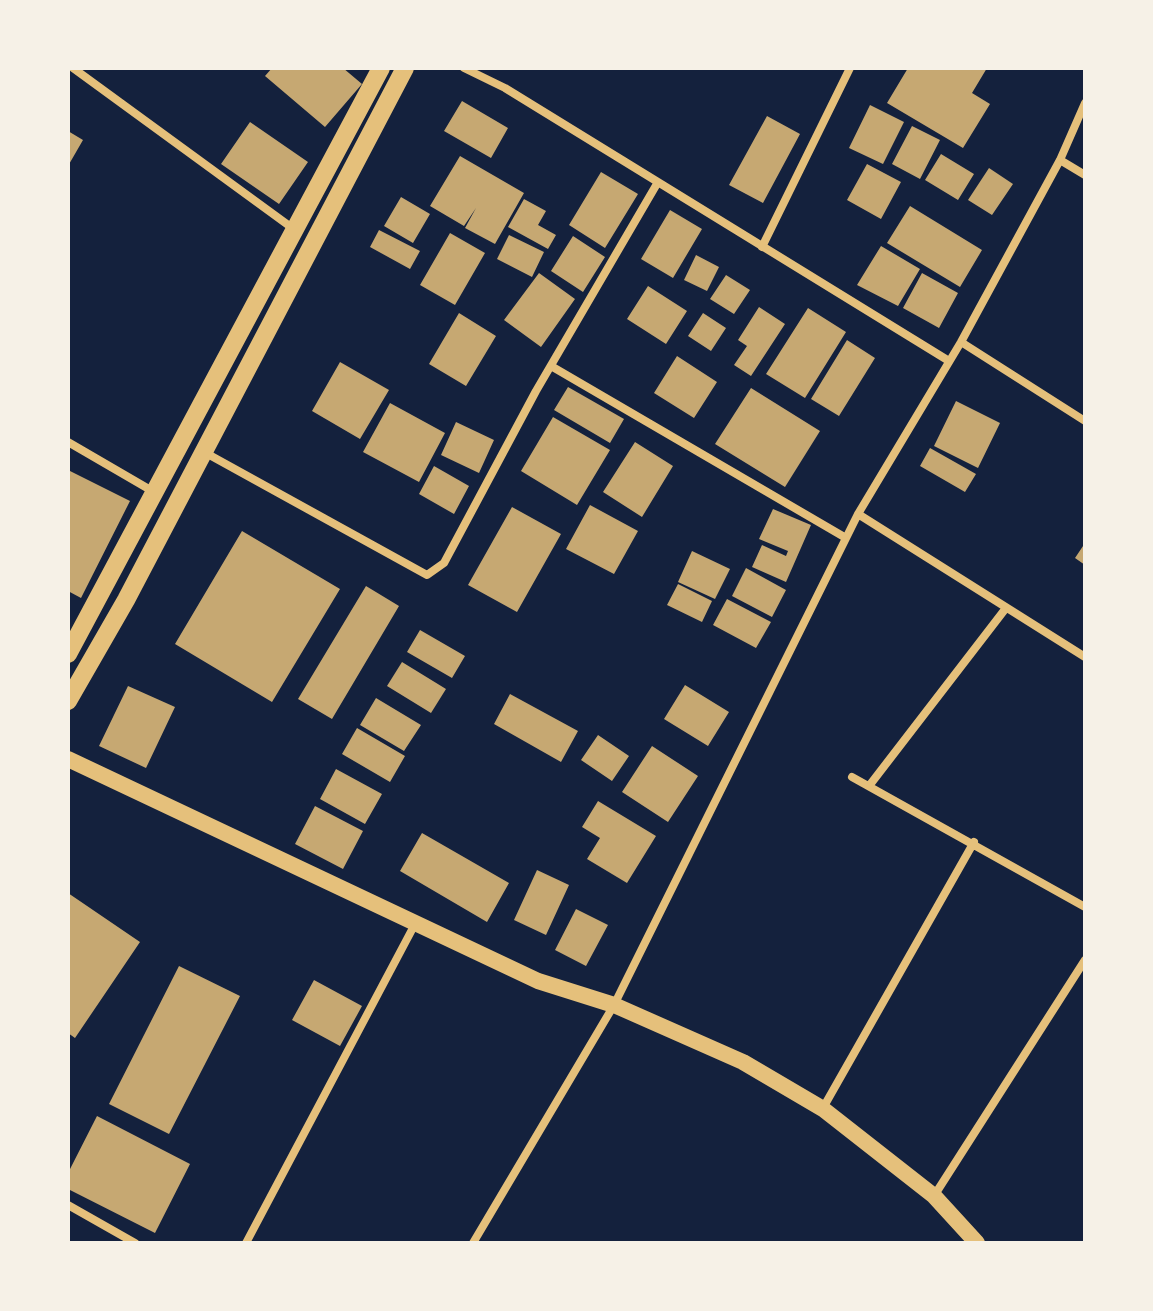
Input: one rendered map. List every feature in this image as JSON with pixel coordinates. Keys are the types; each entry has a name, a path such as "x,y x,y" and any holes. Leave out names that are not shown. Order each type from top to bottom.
{"main road":[{"path":"68,654 381,68"},
{"path":"68,701 405,68"},
{"path":"68,759 538,981 614,1005 743,1062 823,1109 934,1196 977,1243"}],"street":[{"path":"73,68 295,230"},
{"path":"464,68 505,88 949,361"},
{"path":"762,247 850,68"},
{"path":"473,1243 614,1005 858,514 961,342 1060,160 1085,103"},
{"path":"1060,160 1085,175"},
{"path":"203,452 427,575 444,563 551,366 658,182"},
{"path":"961,342 1085,421"},
{"path":"551,366 846,538"},
{"path":"68,442 155,493"},
{"path":"858,514 1085,657"},
{"path":"869,786 1006,608"},
{"path":"852,777 974,842 1085,907"},
{"path":"823,1109 974,842"},
{"path":"246,1243 415,924"},
{"path":"934,1196 1085,960"},
{"path":"68,1205 135,1243"}],"building":[{"path":"272,68 343,68 362,84 325,127 265,76"},
{"path":"908,68 987,68 972,93 990,104 963,148 887,103"},
{"path":"462,101 508,128 491,158 444,131"},
{"path":"870,105 904,122 883,164 849,148"},
{"path":"767,116 800,134 763,203 729,185"},
{"path":"250,122 308,162 279,204 221,164"},
{"path":"912,126 940,140 920,179 892,164"},
{"path":"68,131 83,140 68,166"},
{"path":"941,154 974,174 958,200 925,180"},
{"path":"460,156 524,193 495,244 465,228 476,208 464,226 430,206"},
{"path":"867,164 901,182 881,219 847,200"},
{"path":"989,168 1013,184 992,215 968,200"},
{"path":"601,172 638,194 605,248 569,225"},
{"path":"401,197 430,214 413,243 384,226"},
{"path":"524,199 546,211 538,225 556,235 548,249 508,227"},
{"path":"910,206 982,250 960,287 887,243"},
{"path":"670,210 702,229 673,278 641,259"},
{"path":"379,230 420,251 410,269 370,247"},
{"path":"450,233 485,253 455,305 420,285"},
{"path":"509,235 544,252 532,277 497,259"},
{"path":"573,236 605,257 583,292 551,271"},
{"path":"881,246 920,269 898,306 857,285"},
{"path":"696,255 719,267 707,291 684,280"},
{"path":"539,273 575,299 541,347 504,320"},
{"path":"922,273 958,293 939,328 903,308"},
{"path":"726,275 750,290 734,314 710,299"},
{"path":"648,286 687,311 666,344 627,319"},
{"path":"759,307 785,324 751,376 734,365 747,346 738,340"},
{"path":"808,308 846,332 805,398 766,374"},
{"path":"459,313 496,336 466,386 429,364"},
{"path":"703,313 726,328 711,351 688,336"},
{"path":"847,340 875,358 839,416 811,399"},
{"path":"677,356 717,382 694,418 654,393"},
{"path":"340,362 389,390 360,439 312,411"},
{"path":"568,387 624,419 610,443 554,410"},
{"path":"751,388 820,431 785,487 715,444"},
{"path":"956,401 1000,423 978,468 934,446"},
{"path":"390,403 445,433 419,482 363,452"},
{"path":"553,417 610,450 577,505 521,471"},
{"path":"456,422 494,440 479,473 441,455"},
{"path":"635,442 673,466 642,517 603,492"},
{"path":"930,448 976,474 965,492 920,466"},
{"path":"434,466 469,486 454,514 419,494"},
{"path":"68,470 130,501 81,598 68,591"},
{"path":"590,505 638,531 614,574 566,549"},
{"path":"512,507 561,534 517,612 468,585"},
{"path":"773,509 811,525 786,582 752,567 762,545 786,556 788,551 759,539"},
{"path":"242,531 340,589 272,702 175,644"},
{"path":"1085,543 1085,565 1075,558"},
{"path":"692,551 730,569 715,599 678,582"},
{"path":"746,568 786,590 772,617 732,596"},
{"path":"678,584 712,601 702,622 667,605"},
{"path":"366,586 399,606 332,719 298,699"},
{"path":"727,599 771,622 756,648 713,625"},
{"path":"420,630 465,656 452,678 407,652"},
{"path":"402,662 446,689 431,713 387,686"},
{"path":"685,685 729,712 708,746 664,719"},
{"path":"128,686 175,707 146,768 99,746"},
{"path":"510,694 578,731 561,762 494,724"},
{"path":"376,698 421,725 404,751 360,725"},
{"path":"357,728 405,756 390,782 342,754"},
{"path":"598,735 629,756 612,781 581,760"},
{"path":"652,746 698,776 668,822 622,792"},
{"path":"336,769 382,794 365,824 320,799"},
{"path":"598,801 656,836 627,883 587,859 600,838 582,827"},
{"path":"315,806 363,831 343,869 295,844"},
{"path":"422,833 509,883 487,922 400,871"},
{"path":"537,870 569,885 546,935 514,920"},
{"path":"68,893 140,942 75,1038 68,1033"},
{"path":"576,909 608,925 586,966 555,950"},
{"path":"179,966 240,996 169,1134 109,1104"},
{"path":"314,980 362,1006 340,1046 292,1020"},
{"path":"97,1116 190,1164 155,1233 68,1189 68,1173"}]}
